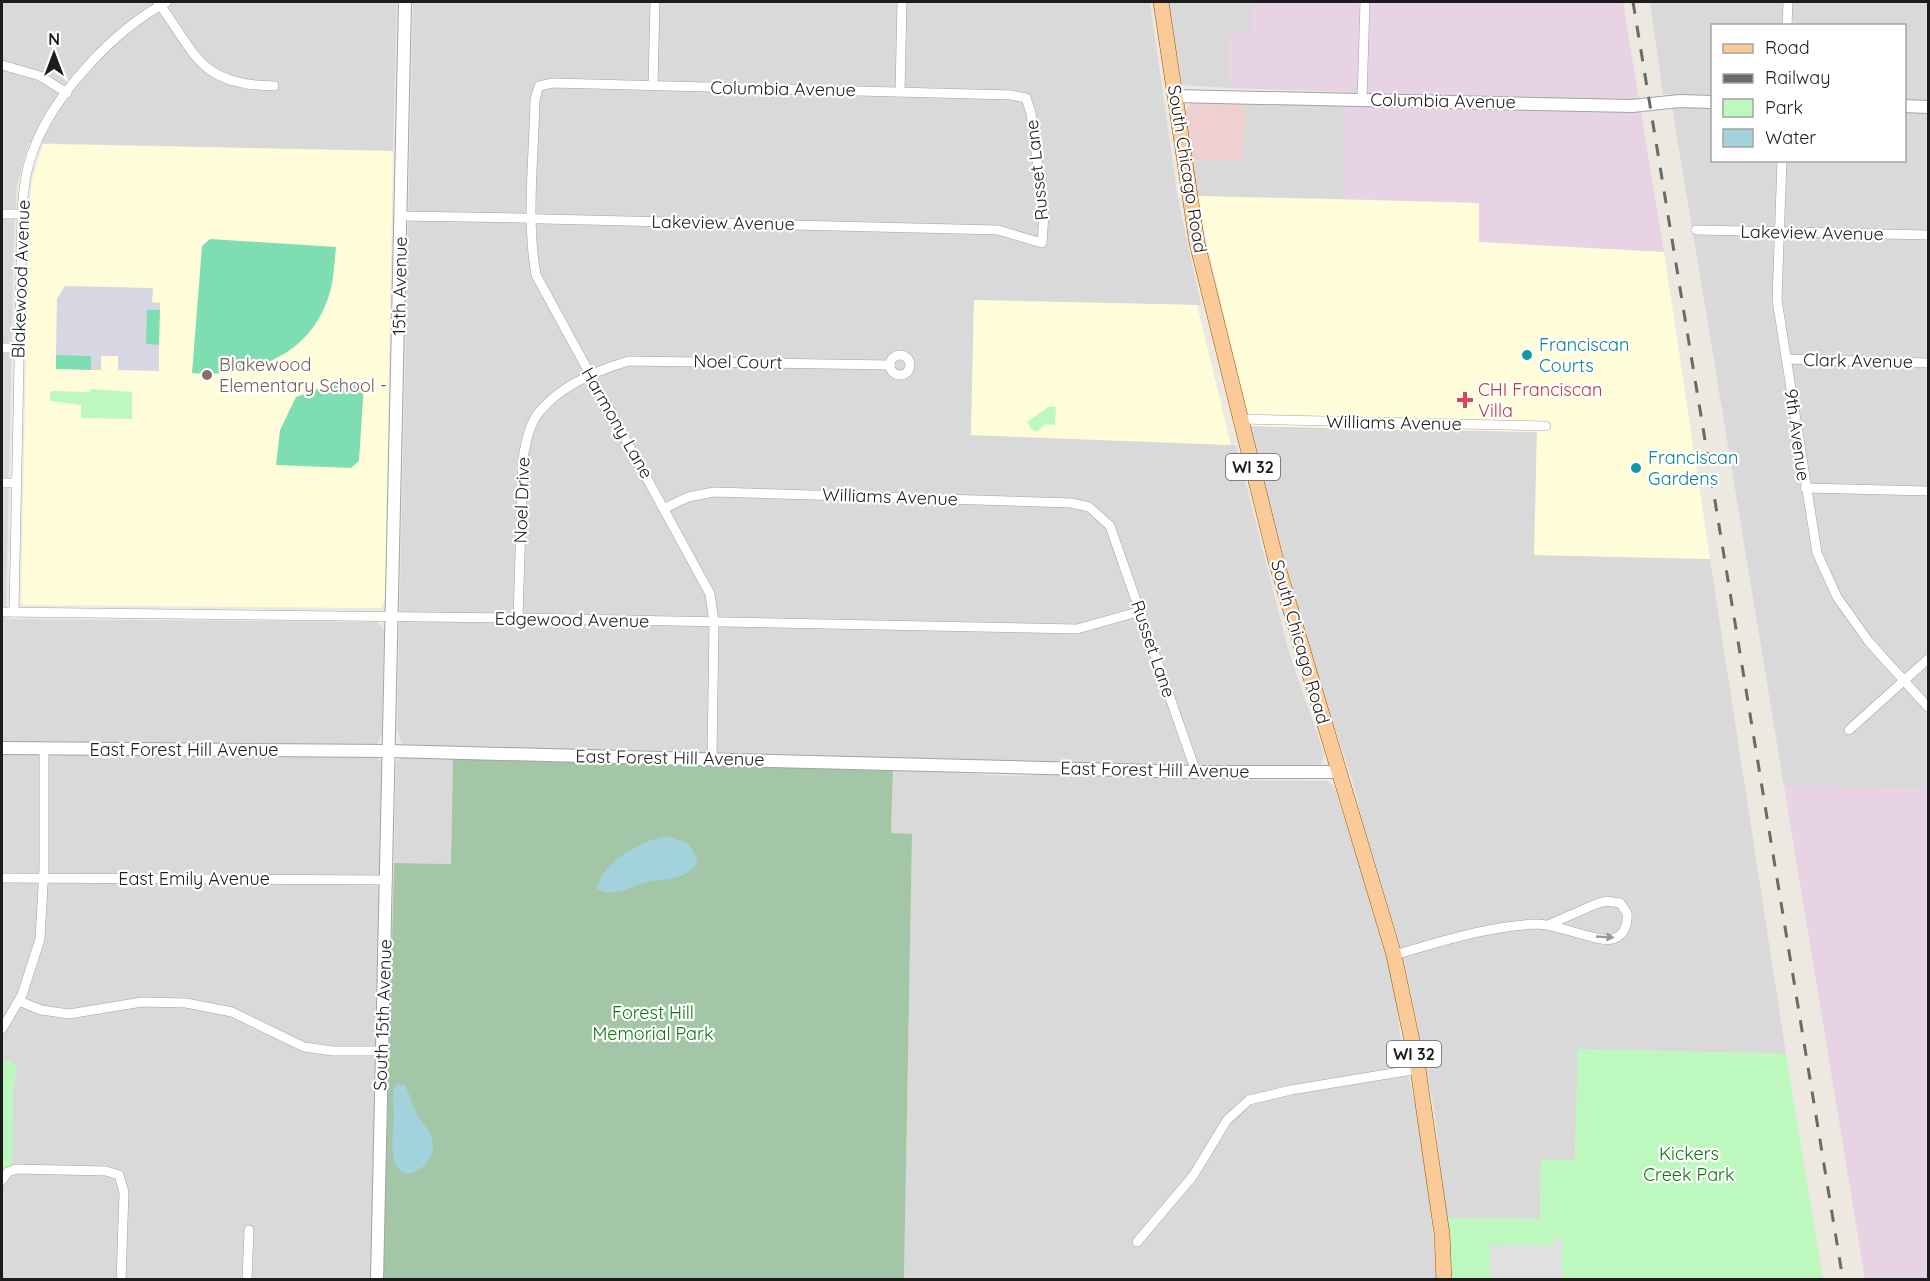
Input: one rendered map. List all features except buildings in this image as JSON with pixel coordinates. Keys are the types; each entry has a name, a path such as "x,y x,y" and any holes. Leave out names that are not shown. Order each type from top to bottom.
{"main road":[{"name":"South Chicago Road","path":"1161,2 1197,243 1276,561 1394,955 1418,1069 1442,1234 1444,1280"}],"street":[{"name":"15th Avenue","path":"390,751 405,2"},
{"path":"653,86 655,2"},
{"path":"900,92 902,2"},
{"path":"1362,99 1365,2"},
{"path":"1787,24 1788,2"},
{"path":"162,3 197,60 210,71 229,81 274,86"},
{"name":"Blakewood Avenue","path":"14,612 15,483 24,182 33,150 46,122 67,93 111,40 162,3"},
{"path":"2,65 40,76 67,93"},
{"name":"Columbia Avenue","path":"539,86 553,83 1011,95 1026,98"},
{"name":"Harmony Lane","path":"539,86 535,99 532,218 532,254 536,275 710,594 714,622 712,759"},
{"name":"Columbia Avenue","path":"1174,96 1632,106 1680,101 1711,102"},
{"name":"Russet Lane","path":"1026,98 1031,113 1044,214 1042,243"},
{"path":"1906,106 1929,107"},
{"name":"9th Avenue","path":"1782,162 1777,300 1817,553 1837,597 1869,642 1903,681"},
{"path":"2,214 22,214"},
{"name":"Lakeview Avenue","path":"401,216 998,230 1042,243"},
{"name":"Lakeview Avenue","path":"1696,230 1929,235"},
{"path":"2,348 19,348"},
{"name":"Clark Avenue","path":"1787,359 1929,363"},
{"name":"Noel Court","path":"590,376 609,367 645,360 890,365"},
{"name":"Noel Drive","path":"518,618 523,458 528,433 540,411 563,391 590,376"},
{"name":"Williams Avenue","path":"1241,419 1546,426"},
{"path":"2,483 15,483"},
{"path":"1805,488 1929,491"},
{"name":"Williams Avenue","path":"665,508 688,497 714,492 931,497 974,501 1071,503 1089,507 1110,526"},
{"name":"Russet Lane","path":"1110,526 1196,772"},
{"name":"Edgewood Avenue","path":"2,612 393,616 1077,629 1140,611"},
{"path":"1849,730 1929,659"},
{"path":"1903,681 1929,707"},
{"name":"East Forest Hill Avenue","path":"2,748 390,751 1196,772 1338,772"},
{"path":"2,1029 19,1001 40,939 44,749"},
{"name":"South 15th Avenue","path":"377,1280 390,751"},
{"name":"East Emily Avenue","path":"2,878 387,880"},
{"path":"1394,955 1499,928 1548,925 1610,939 1622,934 1626,928 1627,913 1620,903 1606,902 1548,925"},
{"path":"19,1001 41,1010 69,1014 142,1002 186,1003 232,1012 304,1047 333,1051 381,1051"},
{"path":"1137,1242 1193,1176 1227,1120 1250,1100 1292,1090 1418,1069"},
{"path":"2,1180 16,1169 106,1171 119,1175 124,1192 121,1280"},
{"path":"247,1280 249,1230"}],"shaded area":[{"path":"2,2 397,2 393,151 29,143 17,185 14,230 6,619 377,622 384,630 382,733 377,745 2,743"},
{"path":"413,2 1150,2 1177,193 1201,305 974,300 971,435 1236,445 1289,652 1324,754 1321,764 1311,767 1241,766 441,747 402,744 397,730"},
{"path":"1169,2 1251,2 1251,32 1229,34 1229,88 1182,85"},
{"path":"1251,2 1623,2 1664,252 1478,242 1479,203 1345,199 1345,92 1229,88 1229,33 1251,32"},
{"path":"1650,2 1928,2 1928,789 1784,786 1670,94 1663,94"},
{"path":"1245,102 1345,105 1345,199 1196,196 1191,159 1244,160"},
{"path":"1245,102 1244,160 1191,159 1185,111 1191,103"},
{"name":"Blakewood Elementary School -","path":"43,144 393,151 385,599 381,608 23,605 21,600 29,210 32,180"},
{"name":"CHI Franciscan Villa","path":"1196,196 1479,203 1479,242 1664,252 1710,559 1534,555 1537,432 1250,426"},
{"path":"65,286 153,288 152,302 160,303 160,310 147,310 146,344 159,345 159,371 118,370 118,356 101,356 101,370 91,370 91,356 56,355 57,299"},
{"path":"974,300 1197,305 1231,445 971,435"},
{"path":"1250,426 1537,432 1535,555 1710,559 1786,1054 1578,1049 1575,1160 1541,1160 1540,1219 1447,1218 1433,1104 1405,963 1361,817 1355,789 1302,628"},
{"path":"2,754 372,756 381,760 383,764 372,1279 2,1280"},
{"path":"404,756 453,757 451,864 394,863 396,765 397,761"},
{"path":"893,768 1006,776 1096,773 1230,780 1327,781 1334,786 1373,905 1394,983 1400,1035 1413,1096 1422,1124 1437,1279 904,1279 912,834 891,833"},
{"path":"1784,786 1928,789 1928,1279 1865,1279"},
{"path":"1555,1237 1562,1238 1562,1279 1490,1279 1490,1244 1554,1246"}],"green space":[{"path":"210,239 336,247 327,301 317,321 305,337 290,350 272,360 233,372 192,373 202,246"},
{"path":"111,310 160,310 159,345 146,345 146,332"},
{"path":"56,355 91,355 91,370 56,369"},
{"path":"333,383 364,384 359,461 351,468 276,465 280,430 296,397"},
{"path":"91,389 132,392 132,419 81,418 81,405 50,401 50,393 53,391 90,392"},
{"path":"1050,406 1056,407 1055,425 1045,424 1037,432 1030,428 1027,422"},
{"name":"Forest Hill Memorial Park","path":"453,757 893,768 891,833 912,834 904,1279 383,1280 394,863 451,864"},
{"name":"Kickers Creek Park","path":"1578,1049 1786,1054 1823,1279 1452,1279 1447,1218 1540,1219 1541,1160 1575,1160"},
{"path":"2,1060 10,1061 17,1068 13,1090 12,1164 2,1174"}],"water":[{"path":"667,836 689,844 697,858 692,870 680,876 651,881 617,892 604,892 597,889 607,869 615,861 635,847"},
{"path":"397,1084 405,1085 420,1120 431,1135 433,1144 433,1151 426,1164 408,1173 402,1172 397,1167 393,1156 393,1095"}],"railway":[{"path":"1633,2 1843,1280"}],"place":[{"name":"Franciscan Courts","path":"1527,355"},
{"name":"Blakewood Elementary School -","path":"207,375"},
{"name":"CHI Franciscan Villa","path":"1465,400"},
{"name":"Franciscan Gardens","path":"1636,468"}]}
